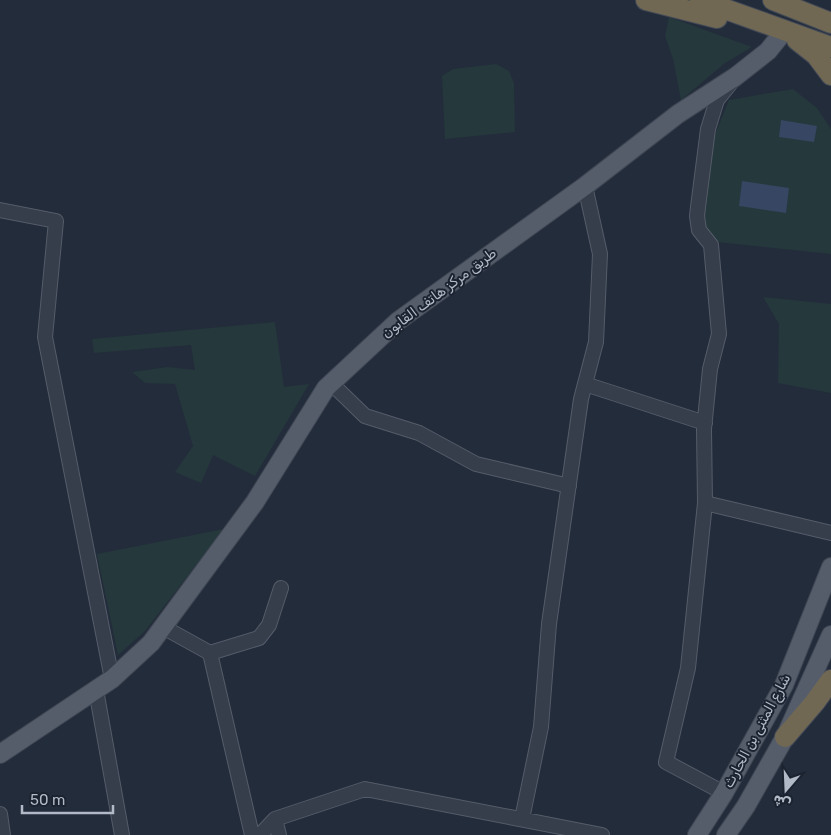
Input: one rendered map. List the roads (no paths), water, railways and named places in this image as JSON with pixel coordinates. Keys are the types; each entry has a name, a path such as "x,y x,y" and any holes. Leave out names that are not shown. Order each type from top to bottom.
{"highway":[{"path":"646,0 740,23 778,28 816,55 831,75"},
{"path":"700,0 831,48"},
{"path":"773,0 831,22"},
{"path":"785,737 831,680"}],"main road":[{"name":"طريق مركز هاتف القابون","path":"0,754 112,679 151,643 255,502 326,388 331,383 398,321 585,186 678,114 735,77 768,51 778,28"},
{"name":"شارع المثنى بن الحارث","path":"697,835 724,793 784,685 831,567"},
{"name":"شارع المثنى بن الحارث","path":"726,835 746,806 785,737 831,635"}],"street":[{"path":"724,793 666,762 688,668 705,503 705,423 710,369 719,334 711,245 699,230 697,216 708,129 717,100 735,77"},
{"path":"522,819 541,727 549,624 581,399 596,342 600,254 585,186"},
{"path":"0,210 56,221 45,337 112,679"},
{"path":"331,383 365,416 419,433 476,464 569,486"},
{"path":"585,384 705,423"},
{"path":"705,503 831,533"},
{"path":"163,627 210,653 259,638 269,625 281,588"},
{"path":"210,653 252,835"},
{"path":"96,690 122,835"},
{"path":"260,835 275,819 365,789 602,835"},
{"path":"0,814 3,835"},
{"path":"275,819 279,835"}],"water":[{"path":"781,120 817,126 814,142 779,137"},
{"path":"742,181 789,188 786,213 739,206"}]}
